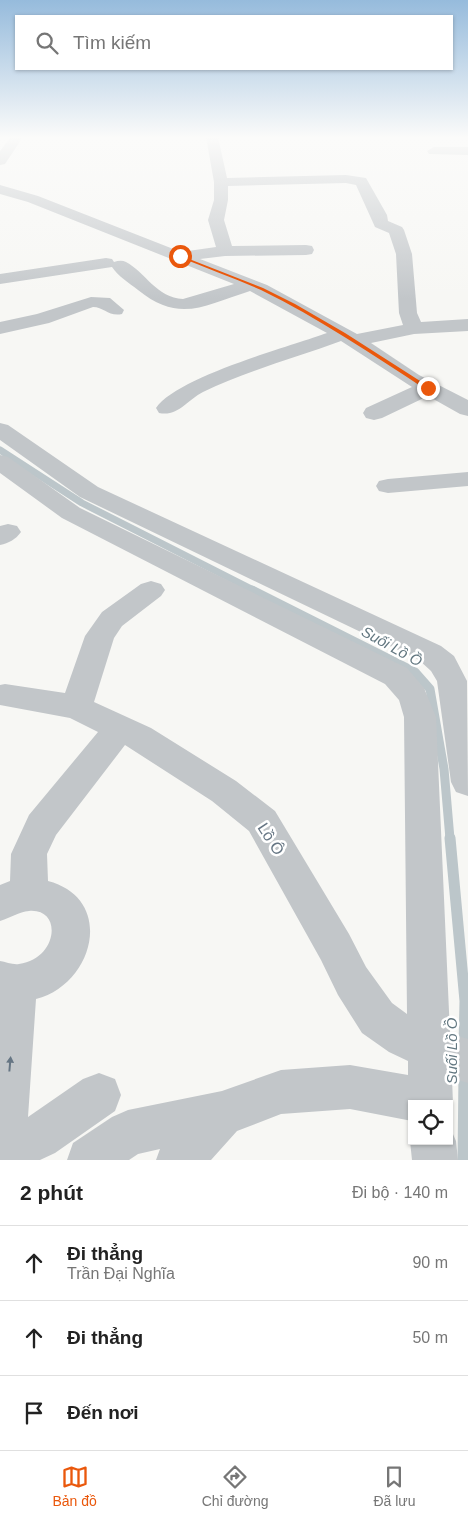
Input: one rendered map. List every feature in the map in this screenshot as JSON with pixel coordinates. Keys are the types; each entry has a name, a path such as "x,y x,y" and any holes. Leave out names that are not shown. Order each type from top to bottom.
{"street":[{"path":"7,191 33,199 180,256 294,305 349,337 428,388 468,409"},
{"path":"221,191 221,200 216,220 225,251"},
{"path":"366,191 379,215 380,224 396,230 405,260 408,312 414,328"},
{"path":"180,256 225,251 306,250"},
{"path":"0,279 113,265 166,302 176,306 251,285"},
{"path":"0,328 42,319 91,302 104,302 115,310"},
{"path":"167,408 192,389 216,379 349,337 414,328 468,325"},
{"path":"374,413 428,388"},
{"path":"0,430 89,492 430,654 443,664 452,681 468,782"},
{"path":"0,462 71,513 396,676 413,696 420,717 451,1056 437,1100"},
{"path":"388,486 468,479"},
{"path":"76,707 100,636 112,619 151,590"},
{"name":"Lồ Ô","path":"2,692 76,707 139,737 224,791 262,821 335,947 352,981 377,1018 404,1037 451,1056"},
{"path":"99,1095 45,1132 22,1145 2,1147 8,982 41,978 62,961 72,937 69,916 54,900 16,899 28,874 29,854 42,826 120,728"},
{"path":"90,1160 128,1133 222,1114 282,1092 350,1087 408,1108"},
{"path":"179,1160 222,1114"},
{"path":"434,1145 435,1160"}],"waterway":[{"name":"Suối Lồ Ồ","path":"0,450 82,503 255,591"},
{"name":"Suối Lồ Ồ","path":"252,590 415,672 430,689 444,769 450,839"},
{"name":"Suối Lồ Ồ","path":"450,838 465,1001 464,1046"},
{"name":"Suối Lồ Ồ","path":"463,1160 464,1073"}],"route":[{"path":"180,256 261,289 294,305 428,388"}]}
